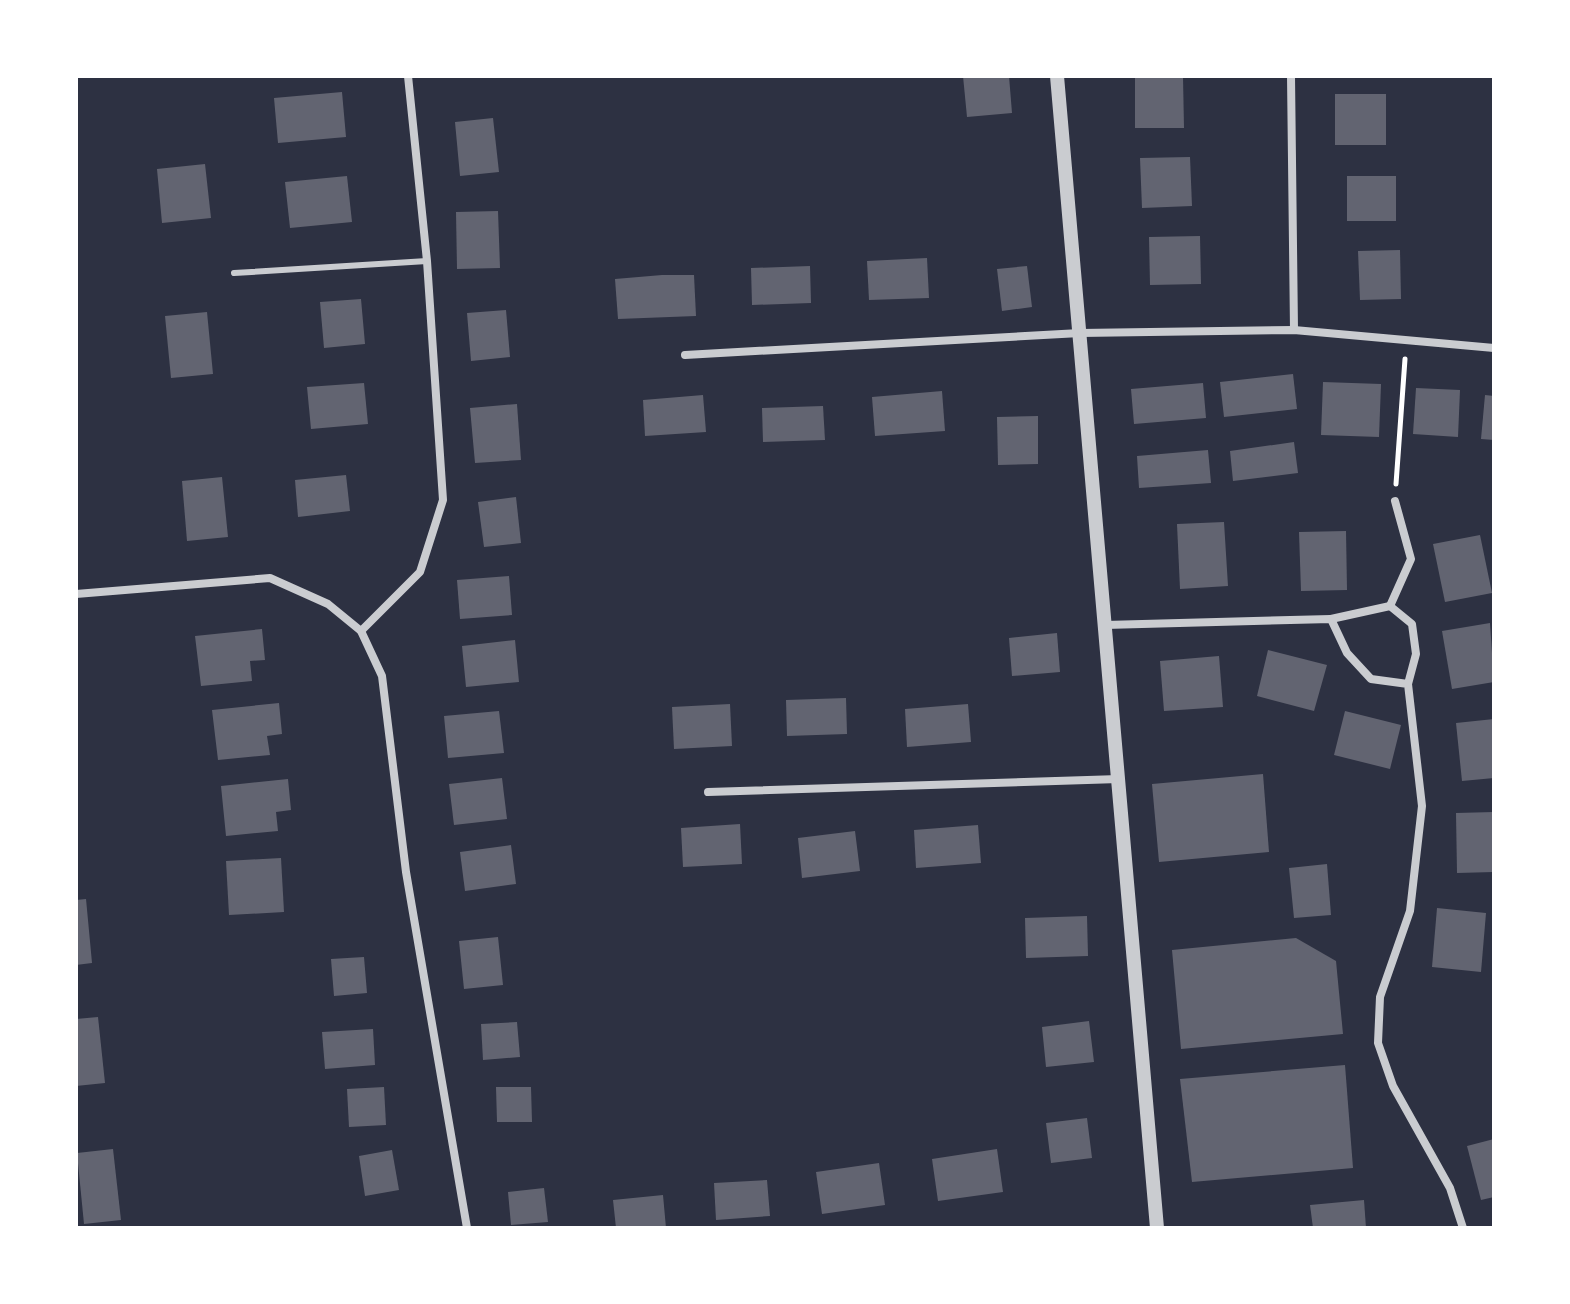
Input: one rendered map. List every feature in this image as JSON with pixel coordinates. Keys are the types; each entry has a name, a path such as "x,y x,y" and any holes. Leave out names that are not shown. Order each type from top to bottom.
{"street":[{"path":"361,631 420,572 443,500 427,261 408,76"},
{"path":"1057,76 1157,1228"},
{"path":"1291,76 1294,330"},
{"path":"685,355 1080,333 1294,330 1494,348"},
{"path":"1390,606 1411,559 1395,501"},
{"path":"76,594 270,578 328,604 361,631 382,676 406,872 467,1228"},
{"path":"1105,625 1331,619 1390,606"},
{"path":"1390,606 1412,624 1416,654 1408,684 1422,806 1410,911 1380,997 1378,1043 1393,1086 1450,1188 1463,1228"},
{"path":"1331,619 1347,653 1371,679 1408,684"},
{"path":"708,792 1119,779"}],"lane":[{"path":"234,273 427,261"}],"path":[{"path":"1395,501 1406,341"}],"building":[{"path":"963,76 1009,76 1012,113 967,117"},
{"path":"1135,77 1183,77 1184,128 1135,128"},
{"path":"342,92 346,137 278,143 274,98"},
{"path":"1335,94 1386,94 1386,145 1335,145"},
{"path":"493,118 499,172 460,176 455,122"},
{"path":"1190,157 1192,206 1142,208 1140,158"},
{"path":"205,164 211,218 162,223 157,169"},
{"path":"347,176 352,222 290,228 285,182"},
{"path":"1347,176 1396,176 1396,221 1347,221"},
{"path":"498,211 500,268 457,269 456,212"},
{"path":"1200,236 1201,284 1150,285 1149,237"},
{"path":"1400,250 1401,299 1360,300 1358,251"},
{"path":"927,258 929,298 869,300 867,261"},
{"path":"810,266 811,303 752,305 751,268"},
{"path":"1027,266 1032,307 1002,311 997,269"},
{"path":"694,275 696,316 618,319 615,279"},
{"path":"361,299 365,344 324,348 320,302"},
{"path":"506,310 510,357 471,361 467,313"},
{"path":"207,312 213,374 171,378 165,316"},
{"path":"1293,374 1297,409 1224,417 1220,382"},
{"path":"1323,382 1381,384 1379,437 1321,435"},
{"path":"364,383 368,424 311,429 307,387"},
{"path":"1203,383 1206,418 1134,424 1131,389"},
{"path":"1416,388 1460,390 1458,437 1413,434"},
{"path":"942,391 945,431 875,436 872,397"},
{"path":"703,395 706,432 645,436 643,400"},
{"path":"1485,395 1494,396 1494,440 1481,439"},
{"path":"517,404 521,460 475,463 470,408"},
{"path":"823,406 825,440 763,442 762,408"},
{"path":"1038,416 1038,464 998,465 997,417"},
{"path":"1294,442 1298,473 1233,481 1230,451"},
{"path":"1208,450 1211,483 1139,488 1137,456"},
{"path":"346,475 350,511 298,517 295,480"},
{"path":"222,477 228,537 187,541 182,481"},
{"path":"516,497 521,543 484,547 478,502"},
{"path":"1224,522 1228,586 1180,589 1177,524"},
{"path":"1346,531 1347,590 1301,591 1299,532"},
{"path":"1480,535 1492,593 1445,602 1433,544"},
{"path":"509,576 512,615 460,619 457,580"},
{"path":"1490,623 1494,682 1452,689 1442,631"},
{"path":"262,629 265,660 250,661 252,681 201,686 195,636"},
{"path":"1057,633 1060,672 1012,676 1009,638"},
{"path":"515,640 519,682 466,687 462,646"},
{"path":"1268,650 1327,665 1314,711 1257,696"},
{"path":"1219,656 1223,707 1164,711 1160,661"},
{"path":"846,698 847,734 787,736 786,700"},
{"path":"279,703 282,734 267,736 270,755 218,760 212,710"},
{"path":"730,704 732,746 674,749 672,707"},
{"path":"968,704 971,742 907,747 905,709"},
{"path":"499,711 504,753 448,758 444,716"},
{"path":"1345,711 1401,725 1390,769 1334,755"},
{"path":"1494,719 1494,778 1462,781 1456,723"},
{"path":"1263,774 1269,852 1159,862 1152,784"},
{"path":"502,778 507,819 454,825 449,784"},
{"path":"288,779 291,810 276,812 278,831 226,836 221,786"},
{"path":"1494,812 1494,872 1457,873 1456,813"},
{"path":"740,824 742,864 683,867 681,828"},
{"path":"978,825 981,863 916,868 914,830"},
{"path":"855,831 860,871 802,878 798,838"},
{"path":"511,845 516,884 465,891 460,852"},
{"path":"281,858 284,912 229,915 226,861"},
{"path":"1327,864 1331,915 1294,918 1289,868"},
{"path":"86,899 92,963 76,965 76,900"},
{"path":"1437,908 1486,913 1481,972 1432,967"},
{"path":"1087,916 1088,956 1026,958 1025,918"},
{"path":"498,937 503,985 464,989 459,941"},
{"path":"1296,938 1336,961 1343,1034 1181,1049 1172,950"},
{"path":"364,957 367,993 334,996 331,959"},
{"path":"98,1017 105,1083 76,1086 76,1019"},
{"path":"1089,1021 1094,1062 1046,1067 1042,1027"},
{"path":"517,1022 520,1057 483,1060 481,1024"},
{"path":"373,1029 375,1065 325,1069 322,1032"},
{"path":"1345,1065 1353,1168 1192,1182 1180,1079"},
{"path":"384,1087 386,1125 349,1127 347,1089"},
{"path":"496,1087 531,1087 532,1122 497,1122"},
{"path":"1087,1118 1092,1158 1051,1163 1046,1123"},
{"path":"1494,1139 1494,1197 1481,1200 1467,1146"},
{"path":"113,1149 121,1220 84,1224 77,1153"},
{"path":"997,1149 1003,1192 938,1201 932,1159"},
{"path":"392,1150 399,1190 365,1196 359,1156"},
{"path":"879,1163 885,1205 822,1214 816,1172"},
{"path":"767,1180 770,1216 716,1220 714,1183"},
{"path":"544,1188 548,1222 511,1225 508,1192"},
{"path":"663,1195 666,1228 616,1228 613,1200"},
{"path":"1364,1200 1366,1228 1313,1228 1310,1205"}]}
